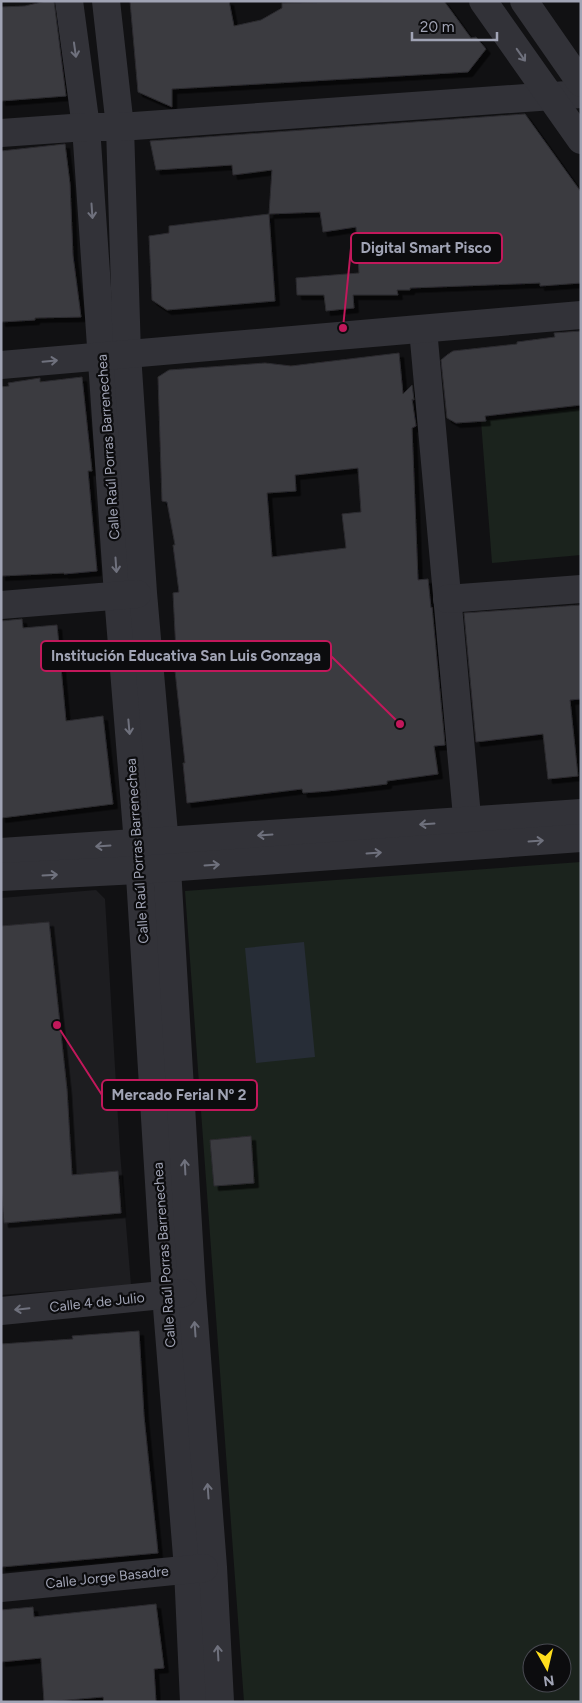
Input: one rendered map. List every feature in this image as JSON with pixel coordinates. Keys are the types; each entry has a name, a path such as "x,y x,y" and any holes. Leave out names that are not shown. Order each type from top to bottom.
{"street":[{"name":"Calle Raúl Porras Barrenechea","path":"69,1 114,355 152,856 179,1294 200,1568 220,1702"},
{"name":"Calle Raúl Porras Barrenechea","path":"106,1 120,127 114,355"},
{"path":"484,1 581,140"},
{"path":"524,1 581,83"},
{"path":"1,133 86,127 120,127 581,94"},
{"path":"1,365 581,316"},
{"path":"423,329 469,833"},
{"path":"447,599 581,589"},
{"path":"1,605 131,594"},
{"path":"1,877 152,856 469,833 581,813"},
{"path":"469,833 581,838"},
{"path":"1,852 152,856"},
{"name":"Calle 4 de Julio","path":"1,1312 179,1294"},
{"name":"Calle Raúl Porras Barrenechea","path":"194,1702 200,1568"},
{"name":"Calle Jorge Basadre","path":"1,1588 200,1568"}],"shaded area":[{"path":"581,408 581,555 492,563 481,421"},
{"path":"581,862 581,1702 244,1702 185,891"},
{"path":"96,890 105,899 120,1152 131,1285 1,1295 1,898"},
{"path":"304,942 315,1057 256,1063 245,948"}],"building":[{"path":"54,1 66,96 1,101 1,7 25,6"},
{"path":"130,1 229,1 234,26 261,20 282,8 282,3 444,1 471,38 476,37 486,49 468,72 172,89 172,107 138,92"},
{"path":"525,114 581,192 581,283 540,286 540,283 410,288 410,290 397,290 398,295 353,295 354,308 326,311 324,295 297,295 296,278 359,273 356,227 323,232 320,212 269,214 272,170 233,175 232,165 156,170 150,141"},
{"path":"65,144 70,184 73,256 81,317 35,318 35,320 1,322 1,151"},
{"path":"269,214 275,301 167,310 152,300 149,236 169,233 169,226"},
{"path":"581,331 581,405 485,416 486,421 456,423 447,418 441,360 453,351 517,344 517,342 555,337 554,333"},
{"path":"399,353 403,394 412,385 414,400 412,399 416,426 412,428 418,580 428,579 445,745 434,746 438,774 387,781 387,784 328,791 303,793 302,789 187,803 183,763 185,763 173,652 176,652 173,593 179,592 173,545 175,545 167,502 162,501 158,377 169,370 265,363 291,366","holes":["358,468 361,512 342,514 346,548 272,557 267,493 296,491 295,475"]},
{"path":"82,377 92,471 88,471 97,571 1,576 1,387 9,386 8,383 40,378 40,382"},
{"path":"581,605 581,699 570,700 578,776 548,779 543,734 476,742 464,613"},
{"path":"22,619 23,628 57,625 66,721 103,716 113,804 1,818 1,621"},
{"path":"49,922 67,1090 72,1175 118,1171 121,1213 4,1223 1,1187 1,926"},
{"path":"251,1136 254,1183 214,1186 210,1140"},
{"path":"139,1331 144,1416 158,1553 1,1567 1,1344 73,1339 72,1336"},
{"path":"156,1604 164,1668 154,1669 156,1702 104,1702 103,1697 44,1702 41,1658 1,1662 1,1610 33,1607 34,1617"}],"place":[{"name":"Digital Smart Pisco","path":"343,328"},
{"name":"Institución Educativa San Luis Gonzaga","path":"400,724"},
{"name":"Mercado Ferial Nº 2","path":"57,1025"}]}
